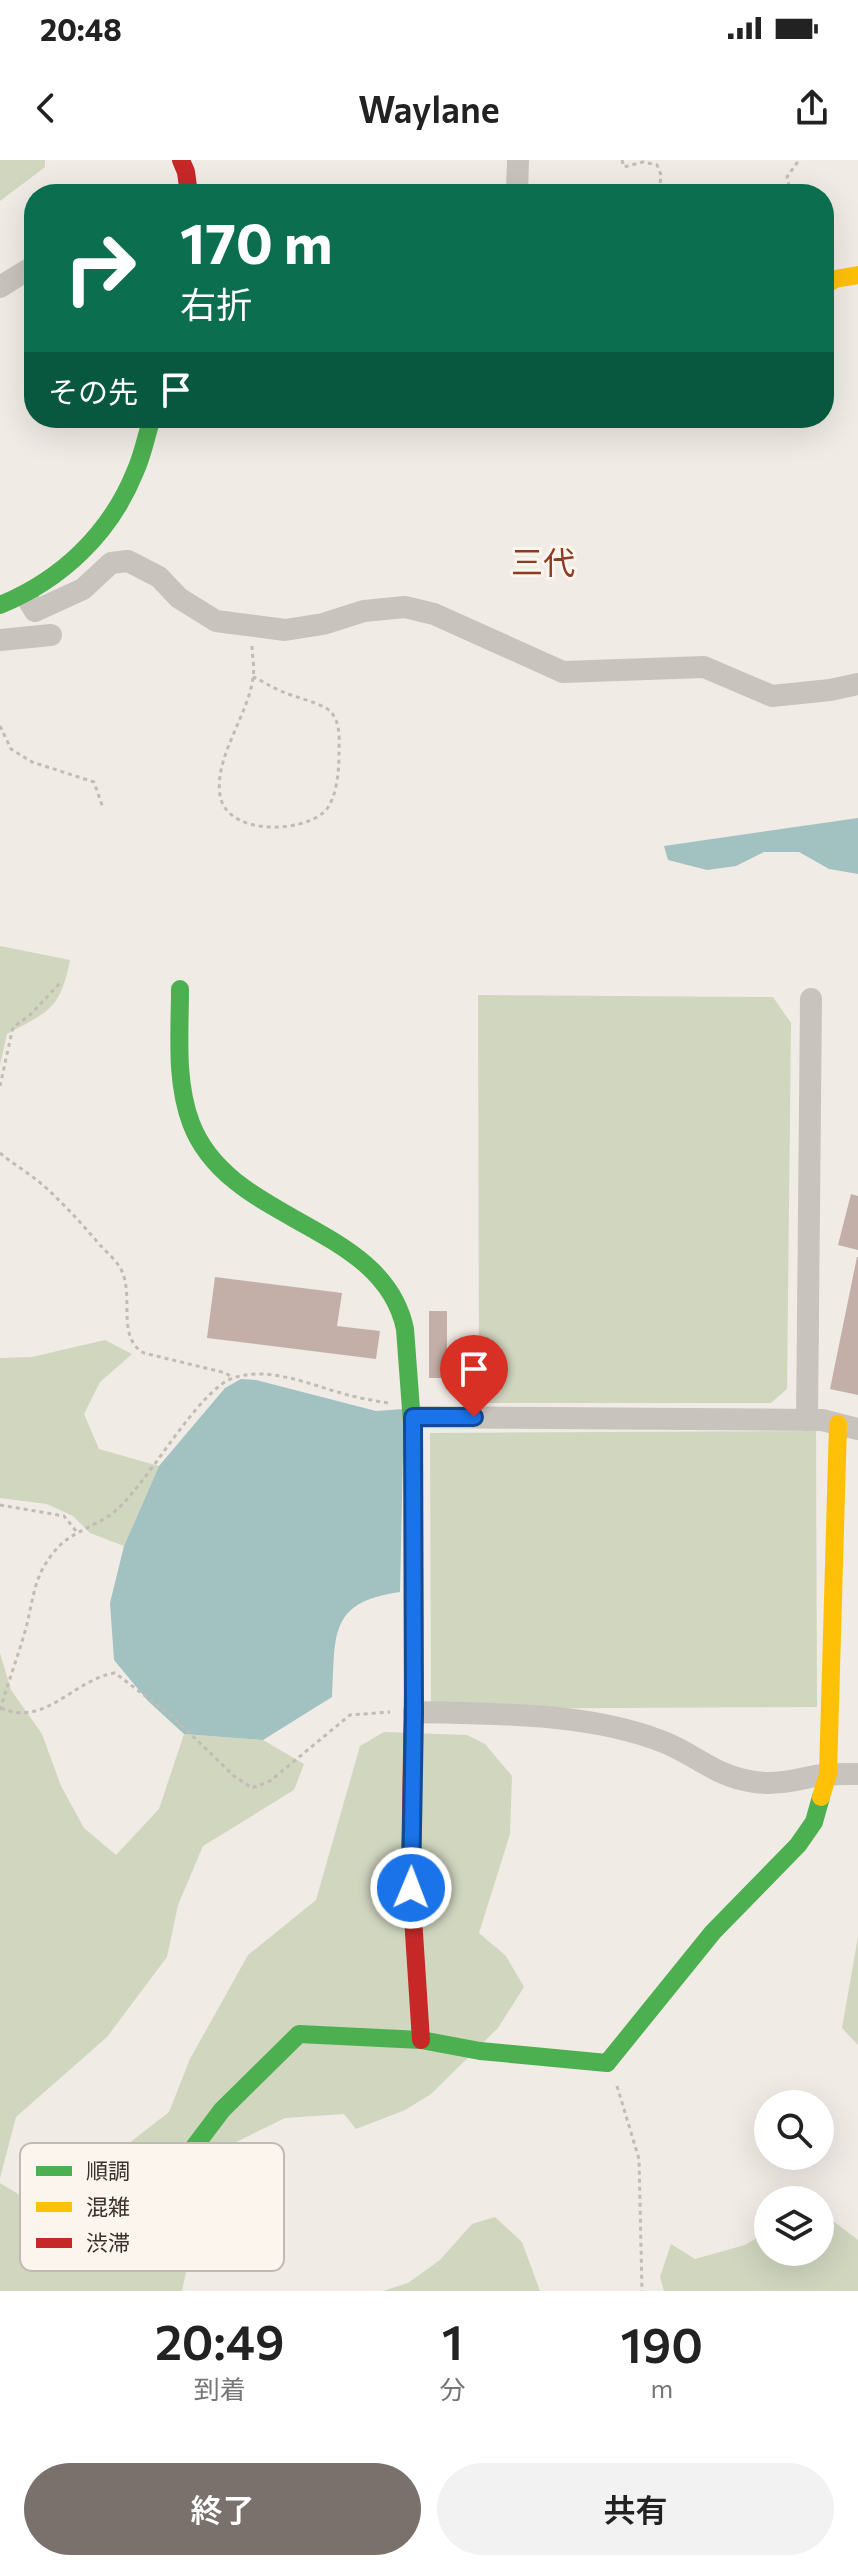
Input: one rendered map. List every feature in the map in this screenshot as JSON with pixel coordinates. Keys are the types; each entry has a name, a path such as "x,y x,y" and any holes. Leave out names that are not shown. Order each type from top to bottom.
{"street":[{"path":"181,160 188,184"},
{"path":"517,184 518,160"},
{"path":"0,287 24,272"},
{"path":"834,280 858,275"},
{"path":"6,640 30,604 108,522 132,481 149,428"},
{"path":"97,534 113,549 118,562"},
{"path":"0,605 30,604 83,589 111,563 128,561 159,577 179,598 216,621 285,630 323,624 364,611 405,607 434,614 563,672 704,667 772,696 858,684"},
{"path":"6,640 51,635"},
{"path":"180,989 184,1101 193,1129 206,1154 244,1190 359,1258 380,1278 402,1316 412,1409 414,1712 411,1888 421,2040"},
{"path":"807,1420 811,999"},
{"path":"197,2143 222,2110 299,2034 421,2040 480,2051 607,2063 713,1932 798,1845 814,1822 828,1774 848,1427 822,1420 412,1409"},
{"path":"414,1712 540,1717 619,1729 663,1741 731,1778 758,1783 789,1783 828,1774 858,1774"}],"path":[{"path":"622,160 624,167 643,162 657,165 660,184"},
{"path":"789,184 787,177 799,160"},
{"path":"251,626 253,677 222,770 220,796 229,814 252,826 294,827 326,811 333,795 339,763 339,725 330,710 253,677"},
{"path":"0,726 11,749 32,762 94,782 103,808"},
{"path":"0,1086 13,1027 29,1016 62,981"},
{"path":"0,1153 76,1216 123,1272 128,1292 129,1339 137,1349 226,1373 232,1378"},
{"path":"412,1409 297,1380 252,1374 232,1378 222,1384 200,1406 133,1493 109,1516 77,1532 58,1546 43,1567 35,1584 19,1652 0,1709 13,1714 35,1712 101,1675 115,1673 173,1717 234,1776 252,1788 270,1781 350,1715 414,1712"},
{"path":"0,1505 64,1516 77,1532"},
{"path":"607,2063 639,2159 642,2291"}],"green space":[{"path":"0,160 45,160 45,167 0,201"},
{"path":"0,946 70,960 57,999 43,1014 7,1034 0,1065"},
{"path":"478,995 773,997 791,1023 787,1389 771,1403 479,1403"},
{"path":"105,1340 132,1354 100,1382 84,1414 99,1449 159,1466 124,1546 90,1533 73,1516 47,1504 0,1498 0,1358 32,1357"},
{"path":"816,1431 817,1707 431,1709 430,1433"},
{"path":"0,1653 11,1690 42,1734 61,1786 84,1828 116,1855 159,1809 184,1734 263,1740 304,1764 294,1790 203,1846 178,1905 167,1957 107,2037 16,2117 0,2178"},
{"path":"384,1732 467,1735 485,1744 512,1776 510,1834 479,1933 506,1956 524,1987 498,2028 431,2094 405,2110 356,2129 344,2114 285,2118 234,2143 129,2143 169,2112 190,2059 248,1955 316,1900 360,1746"},
{"path":"858,1937 858,2045 842,2028"},
{"path":"0,2183 20,2195 20,2271 186,2271 182,2291 0,2291"},
{"path":"495,2217 522,2242 540,2291 383,2291 408,2283 440,2260 472,2224"},
{"path":"834,2222 858,2240 858,2291 664,2291 660,2277 671,2244 695,2259 754,2240 754,2266 834,2266"}],"water":[{"path":"858,818 858,874 829,869 799,852 764,852 736,866 707,870 668,860 664,846"},
{"path":"241,1379 256,1380 376,1411 404,1409 400,1592 359,1604 347,1614 336,1640 332,1697 263,1740 184,1734 148,1701 114,1660 110,1603 124,1546 159,1466 225,1388"}],"building":[{"path":"851,1194 858,1196 858,1250 838,1245"},
{"path":"858,1257 858,1395 830,1389"},
{"path":"215,1277 342,1293 337,1326 380,1331 376,1359 207,1338"},
{"path":"429,1311 447,1311 447,1378 429,1378"}],"traffic: fast":[{"path":"0,605 22,595 63,568 97,535 125,494 149,428"},
{"path":"180,989 180,1073 191,1123 210,1157 237,1183 338,1244 368,1266 391,1294 405,1329 413,1436"},
{"path":"197,2143 222,2110 299,2034 421,2040 480,2051 607,2063 713,1932 798,1845 814,1822 821,1797"}],"traffic: slow":[{"path":"834,280 858,275"},
{"path":"821,1797 828,1774 838,1424"}],"traffic: jam":[{"path":"181,160 188,184"},
{"path":"413,1436 410,1872 421,2040"}],"district":[{"name":"三代","path":"543,563"}],"route":[{"path":"411,1888 413,1417 474,1417"}]}
